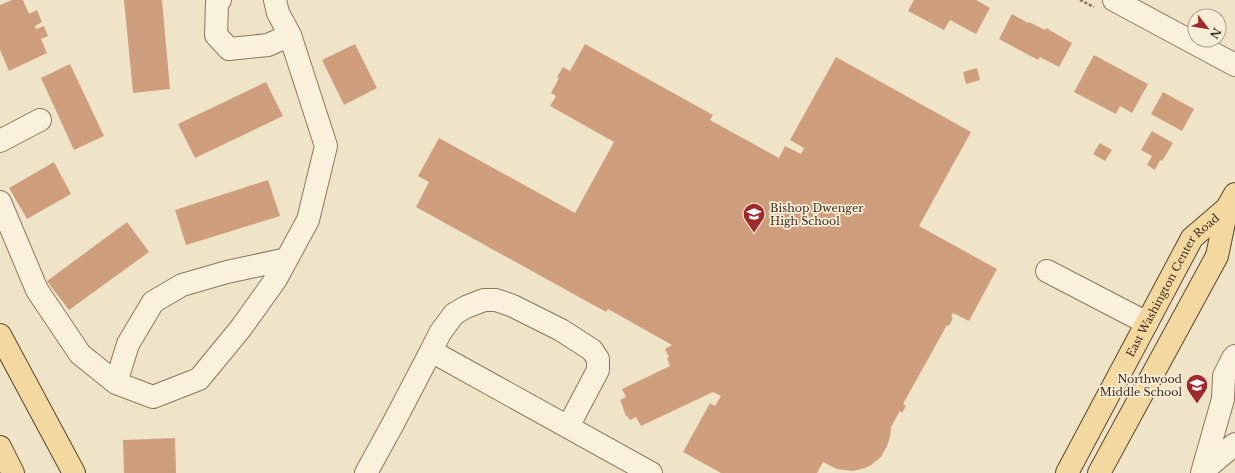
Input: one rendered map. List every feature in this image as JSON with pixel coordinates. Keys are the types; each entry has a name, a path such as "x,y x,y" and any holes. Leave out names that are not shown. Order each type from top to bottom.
{"main road":[{"name":"East Washington Center Road","path":"1067,473 1192,238 1231,201"},
{"name":"East Washington Center Road","path":"1099,473 1217,256 1231,201"},
{"path":"0,335 74,473"},
{"path":"0,447 13,473"}],"street":[{"path":"220,0 217,3 216,35 229,49 268,45 290,35"},
{"path":"0,202 37,290 80,354 116,382 153,397 199,379 241,328 276,280 308,220 326,146 290,35 278,13 275,0"},
{"path":"1114,0 1235,65"},
{"path":"0,141 40,120"},
{"path":"116,382 128,344 153,302 182,285 227,272 287,259"},
{"path":"1047,271 1147,323"},
{"path":"366,473 440,333 454,314 466,307 484,300 496,300 513,306 561,330 592,350 598,359 598,370 568,427"},
{"path":"431,351 651,473"},
{"path":"1203,471 1223,399 1224,376 1235,356"},
{"path":"1203,471 1235,444"}],"building":[{"path":"12,0 23,0 29,14 37,10 42,22 35,26 36,29 44,26 48,36 41,39 47,53 9,71 0,50 0,5"},
{"path":"124,0 162,0 170,89 133,93"},
{"path":"914,0 976,0 990,8 976,34 950,20 944,30 908,11"},
{"path":"1012,14 1045,30 1046,28 1072,43 1059,67 1040,57 1038,60 999,39"},
{"path":"355,44 377,88 344,105 322,60"},
{"path":"585,44 713,115 710,120 779,158 785,146 801,154 804,148 790,140 836,57 971,132 919,226 997,269 969,321 953,313 951,317 953,318 949,326 947,325 903,404 906,406 902,413 900,411 891,427 887,446 881,457 871,465 853,471 837,469 823,462 817,473 721,473 683,452 710,403 715,406 721,396 713,392 641,426 636,417 630,420 626,416 620,400 626,397 622,389 670,366 667,358 669,357 665,349 672,345 608,309 606,312 416,207 429,182 418,176 439,138 575,213 614,142 550,106 556,96 551,93 559,78 557,77 563,67 570,71"},
{"path":"1094,55 1148,84 1132,113 1120,106 1116,114 1074,92"},
{"path":"70,64 104,136 74,150 41,78"},
{"path":"977,68 980,80 966,84 963,72"},
{"path":"266,82 283,116 195,158 178,124"},
{"path":"1163,92 1194,109 1182,131 1151,114"},
{"path":"1152,131 1173,143 1162,161 1160,160 1155,170 1147,165 1152,156 1141,150"},
{"path":"1100,143 1112,150 1105,161 1093,154"},
{"path":"54,162 71,194 27,219 9,188"},
{"path":"268,180 280,216 186,245 175,210"},
{"path":"127,222 149,252 69,310 47,281"},
{"path":"175,438 176,473 124,473 123,440"}],"place":[{"name":"Bishop Dwenger High School","path":"754,234"},
{"name":"Northwood Middle School","path":"1197,404"}]}
